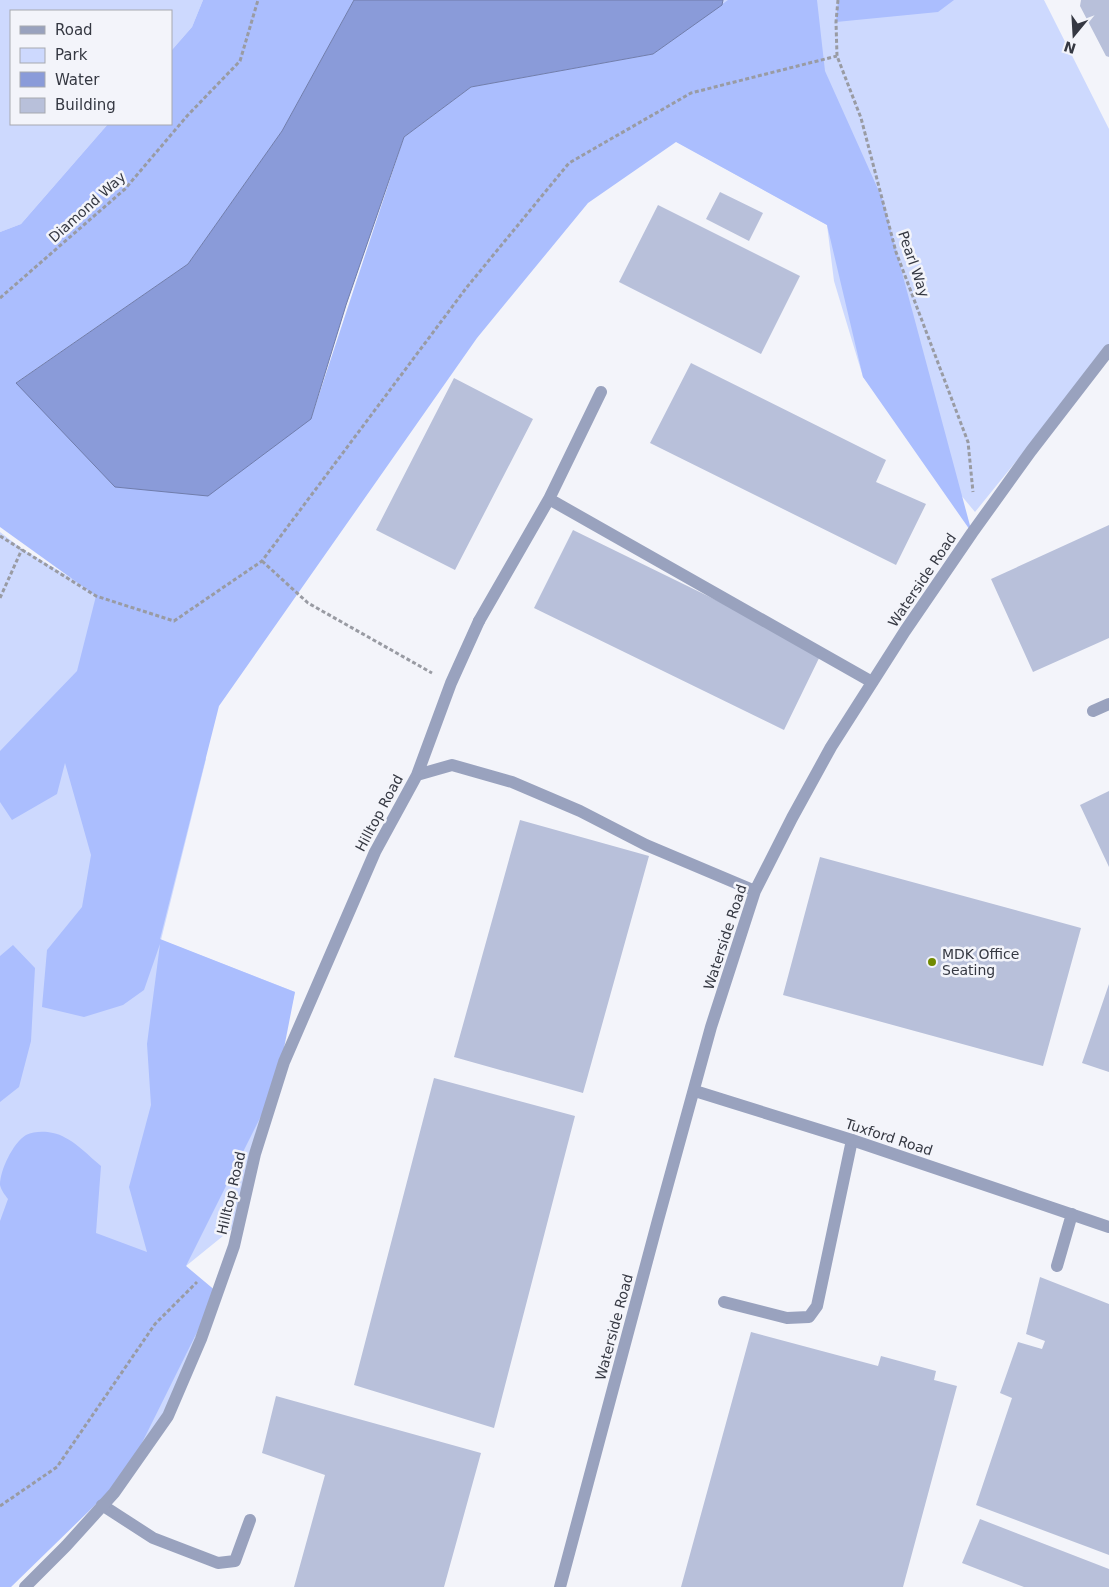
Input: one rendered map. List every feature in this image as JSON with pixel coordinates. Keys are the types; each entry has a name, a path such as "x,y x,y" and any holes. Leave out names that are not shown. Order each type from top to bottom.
{"street":[{"name":"Waterside Road","path":"560,1587 658,1220 712,1027 754,891 831,747 905,631 1031,451 1107,356"},
{"name":"Hilltop Road","path":"24,1587 66,1546 114,1493 168,1416 197,1348 234,1246 255,1154 284,1062 375,852 417,775 451,683 479,621 549,499 601,392"},
{"path":"549,499 872,682"},
{"path":"1093,712 1109,704"},
{"name":"Hilltop Road","path":"417,775 452,765 512,782 580,811 646,845 754,891"},
{"name":"Tuxford Road","path":"695,1091 852,1140 1109,1227"},
{"path":"724,1302 787,1318 810,1317 817,1306 852,1140"},
{"path":"1057,1266 1072,1214"},
{"path":"102,1506 153,1538 218,1563 235,1561 250,1520"}],"path":[{"name":"Diamond Way","path":"0,298 125,189 187,116 240,60 258,0"},
{"name":"Pearl Way","path":"838,0 836,22 837,56 860,118 896,252 968,442 974,495"},
{"path":"0,536 96,596 174,621 262,561 467,287 569,163 690,93 837,56"},
{"path":"0,598 22,549"},
{"path":"262,561 308,603 451,683"},
{"path":"0,1506 57,1467 154,1324 202,1278"}],"green space":[{"path":"0,0 203,0 192,27 172,50 172,10 10,10 10,125 107,125 21,224 0,232"},
{"path":"723,0 1044,0 1109,129 1109,347 975,512 863,377 834,281 827,225 677,142"},
{"path":"0,532 22,549 110,601 206,759 161,940 295,992 239,1223 186,1266 209,1317 150,1441 4,1587 0,1587"}],"shaded area":[{"path":"203,0 354,0 282,131 188,264 17,382 311,419 404,137 471,87 653,54 728,0 817,0 825,71 882,198 972,533 863,377 827,225 676,142 588,203 477,338 219,706 160,939 295,992 277,1084 186,1266 217,1292 126,1475 11,1587 0,1587 0,1221 8,1199 0,1185 2,1172 12,1150 26,1135 36,1132 47,1132 66,1138 101,1166 96,1233 147,1252 129,1187 151,1105 147,1044 160,944 144,990 123,1005 84,1017 42,1007 47,950 82,907 91,855 65,763 57,794 12,820 0,802 0,751 77,671 96,596 0,527 0,232 21,224 107,125 172,125 172,50 192,27"},
{"path":"838,0 954,0 938,12 836,22"},
{"path":"13,945 35,968 31,1041 19,1087 0,1102 0,956"}],"water":[{"path":"354,0 723,0 722,5 653,54 471,87 404,137 346,305 311,419 208,496 115,487 16,383 188,264 282,131"}],"building":[{"path":"1081,0 1109,0 1109,57 1106,56 1080,6"},
{"path":"720,192 763,213 749,241 706,219"},
{"path":"658,205 800,276 761,354 619,282"},
{"path":"691,363 886,460 876,482 926,504 896,565 650,443"},
{"path":"454,378 533,419 455,570 376,530"},
{"path":"1109,525 1109,638 1033,672 991,579"},
{"path":"573,530 822,652 784,730 534,608"},
{"path":"1109,791 1109,867 1080,805"},
{"path":"520,820 649,856 583,1093 454,1057"},
{"name":"MDK Office Seating","path":"820,857 1081,928 1043,1066 783,995"},
{"path":"1109,984 1109,1072 1082,1063"},
{"path":"434,1078 575,1116 494,1428 354,1385"},
{"path":"1040,1277 1109,1304 1109,1555 976,1505 1012,1398 1000,1393 1018,1342 1042,1349 1045,1341 1026,1334"},
{"path":"751,1332 878,1366 881,1356 936,1371 934,1380 957,1386 903,1587 681,1587"},
{"path":"276,1396 481,1453 444,1587 294,1587 325,1475 262,1453"},
{"path":"980,1519 1109,1569 1109,1587 1024,1587 962,1563"}],"place":[{"name":"MDK Office Seating","path":"932,962"}]}
